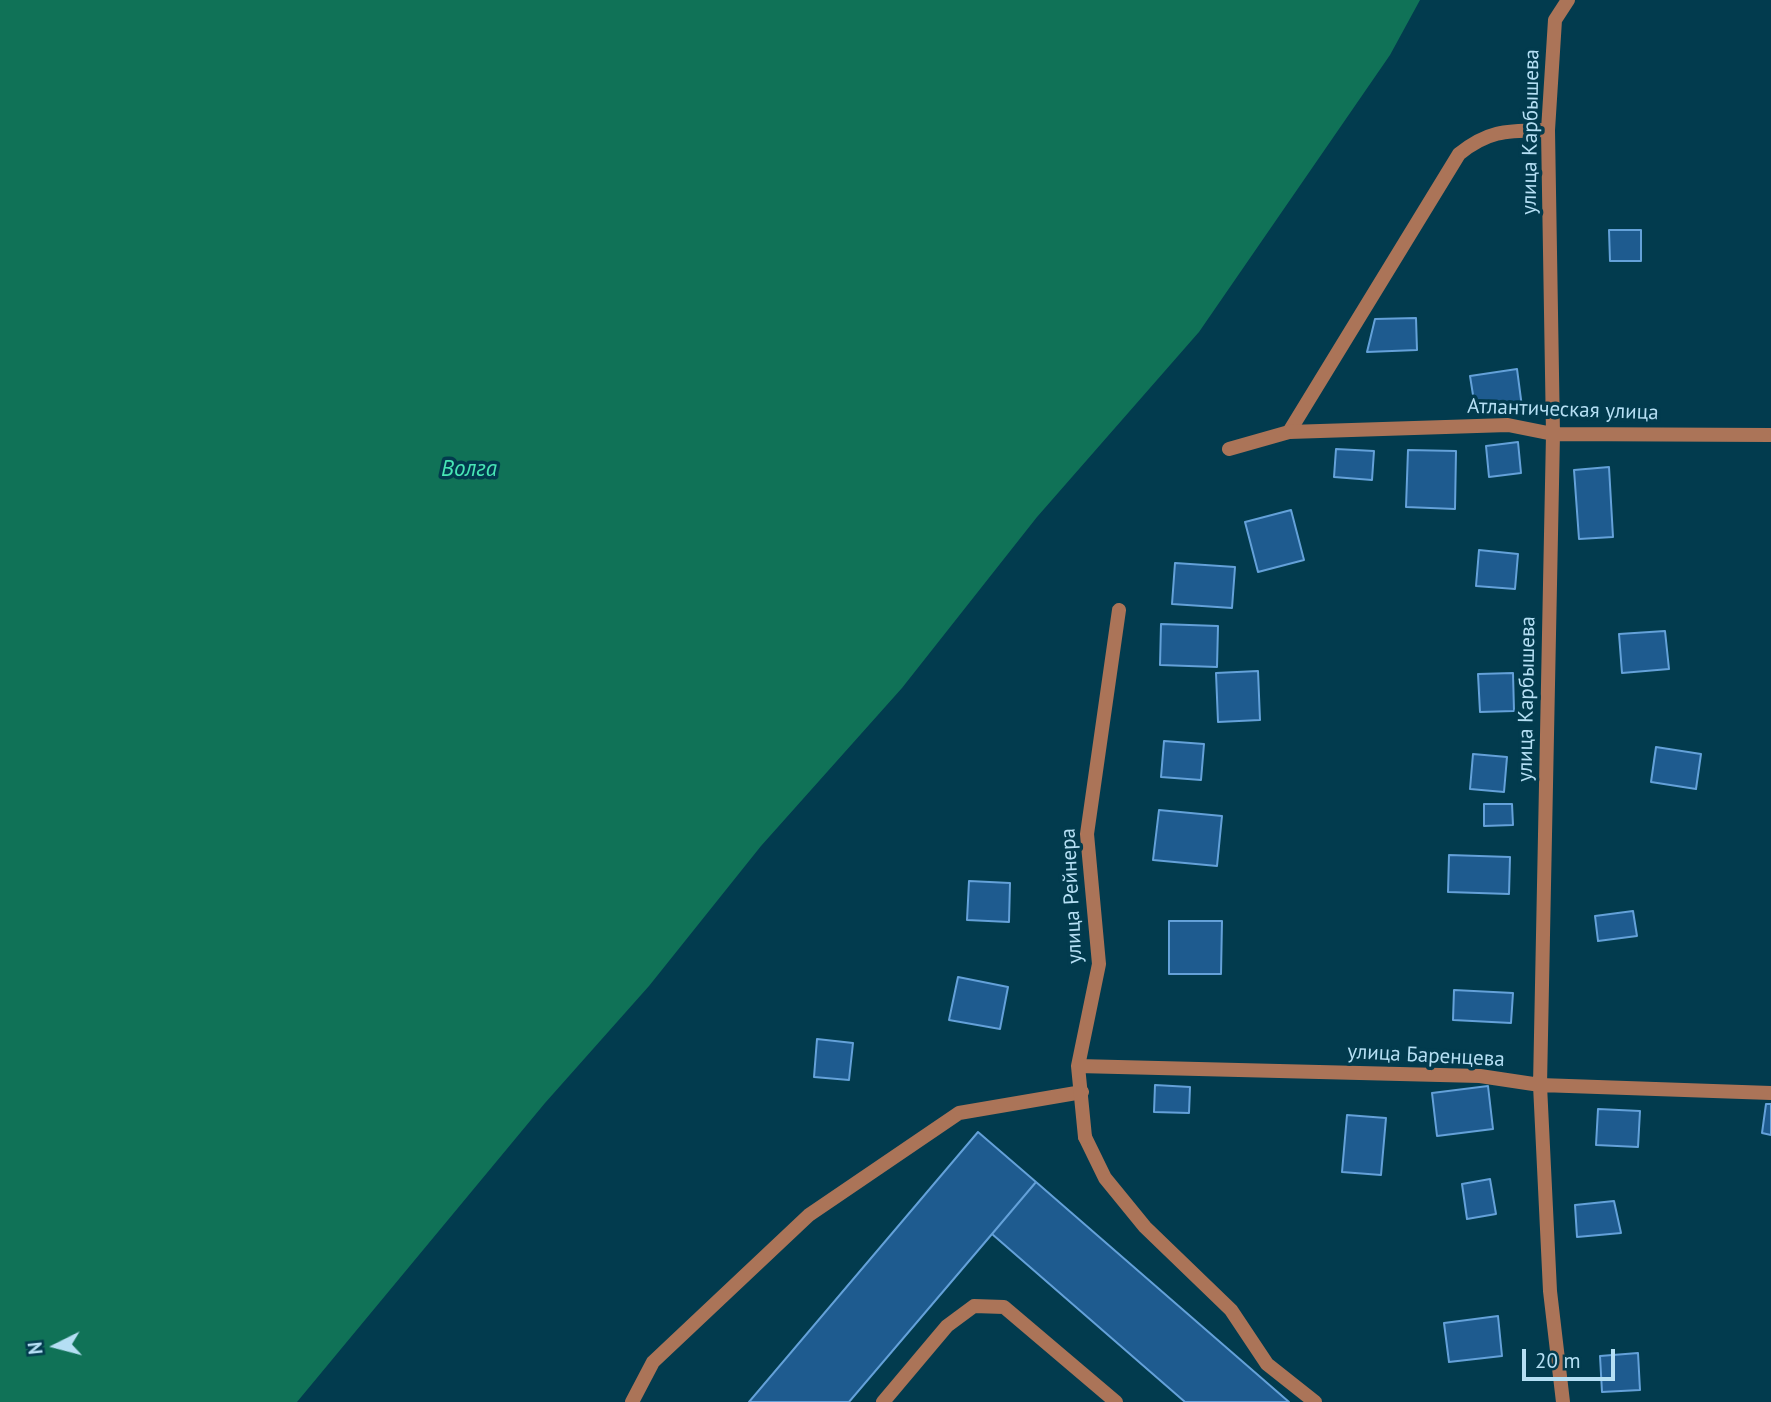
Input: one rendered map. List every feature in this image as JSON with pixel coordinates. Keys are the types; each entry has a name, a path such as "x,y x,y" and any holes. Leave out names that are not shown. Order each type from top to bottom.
{"street":[{"name":"улица Карбышева","path":"1563,1402 1550,1291 1540,1085 1553,434 1548,130 1555,20 1568,0"},
{"path":"1289,432 1459,155 1477,139 1500,131 1548,130"},
{"name":"Атлантическая улица","path":"1230,449 1289,432 1507,425 1553,434 1771,435"},
{"name":"улица Рейнера","path":"1119,610 1087,834 1099,964 1078,1066 1085,1138 1105,1178 1146,1227 1231,1310 1267,1364 1315,1402"},
{"name":"улица Баренцева","path":"1078,1066 1480,1076 1540,1085 1771,1093"},
{"path":"632,1402 653,1362 809,1215 959,1113 1082,1092"},
{"path":"883,1402 947,1326 974,1306 1004,1307 1106,1399"}],"water":[{"name":"Волга","path":"0,0 1420,0 1390,55 1199,332 1037,517 902,688 761,846 649,986 545,1103 297,1402 0,1402"}],"building":[{"path":"1609,230 1641,230 1641,261 1610,261"},
{"path":"1416,318 1417,350 1367,352 1375,319"},
{"path":"1517,369 1522,407 1476,414 1470,376"},
{"path":"1518,442 1521,473 1489,477 1486,446"},
{"path":"1336,449 1374,451 1372,480 1334,477"},
{"path":"1408,450 1456,451 1455,509 1406,507"},
{"path":"1609,467 1613,537 1579,539 1574,470"},
{"path":"1291,510 1304,560 1258,572 1245,522"},
{"path":"1479,550 1518,554 1515,589 1476,586"},
{"path":"1175,563 1235,567 1232,608 1172,604"},
{"path":"1161,624 1218,626 1217,667 1160,665"},
{"path":"1665,631 1669,669 1622,673 1619,634"},
{"path":"1258,671 1260,720 1218,722 1216,673"},
{"path":"1513,673 1514,711 1480,712 1478,674"},
{"path":"1164,741 1204,744 1201,780 1161,777"},
{"path":"1656,747 1701,754 1696,789 1651,782"},
{"path":"1473,754 1507,757 1504,792 1470,789"},
{"path":"1484,804 1512,804 1513,825 1484,826"},
{"path":"1159,810 1222,816 1217,866 1153,860"},
{"path":"1449,855 1510,857 1509,894 1448,892"},
{"path":"969,881 1010,883 1009,922 967,920"},
{"path":"1633,911 1637,936 1598,941 1595,916"},
{"path":"1169,921 1222,921 1221,974 1169,974"},
{"path":"958,977 1008,987 1000,1029 949,1020"},
{"path":"1454,990 1513,993 1511,1023 1453,1020"},
{"path":"817,1039 853,1043 849,1080 814,1077"},
{"path":"1155,1085 1190,1087 1189,1113 1154,1112"},
{"path":"1488,1086 1493,1129 1437,1136 1432,1093"},
{"path":"1766,1104 1771,1104 1771,1135 1762,1133"},
{"path":"1598,1109 1640,1111 1638,1147 1596,1145"},
{"path":"1347,1115 1386,1118 1381,1175 1342,1172"},
{"path":"978,1132 1036,1182 992,1234 849,1402 749,1402"},
{"path":"1490,1179 1496,1214 1467,1219 1462,1184"},
{"path":"1036,1182 1289,1402 1185,1402 992,1234"},
{"path":"1614,1201 1621,1233 1577,1237 1575,1205"},
{"path":"1498,1316 1502,1356 1449,1362 1444,1323"},
{"path":"1638,1353 1640,1390 1602,1392 1600,1356"}]}
